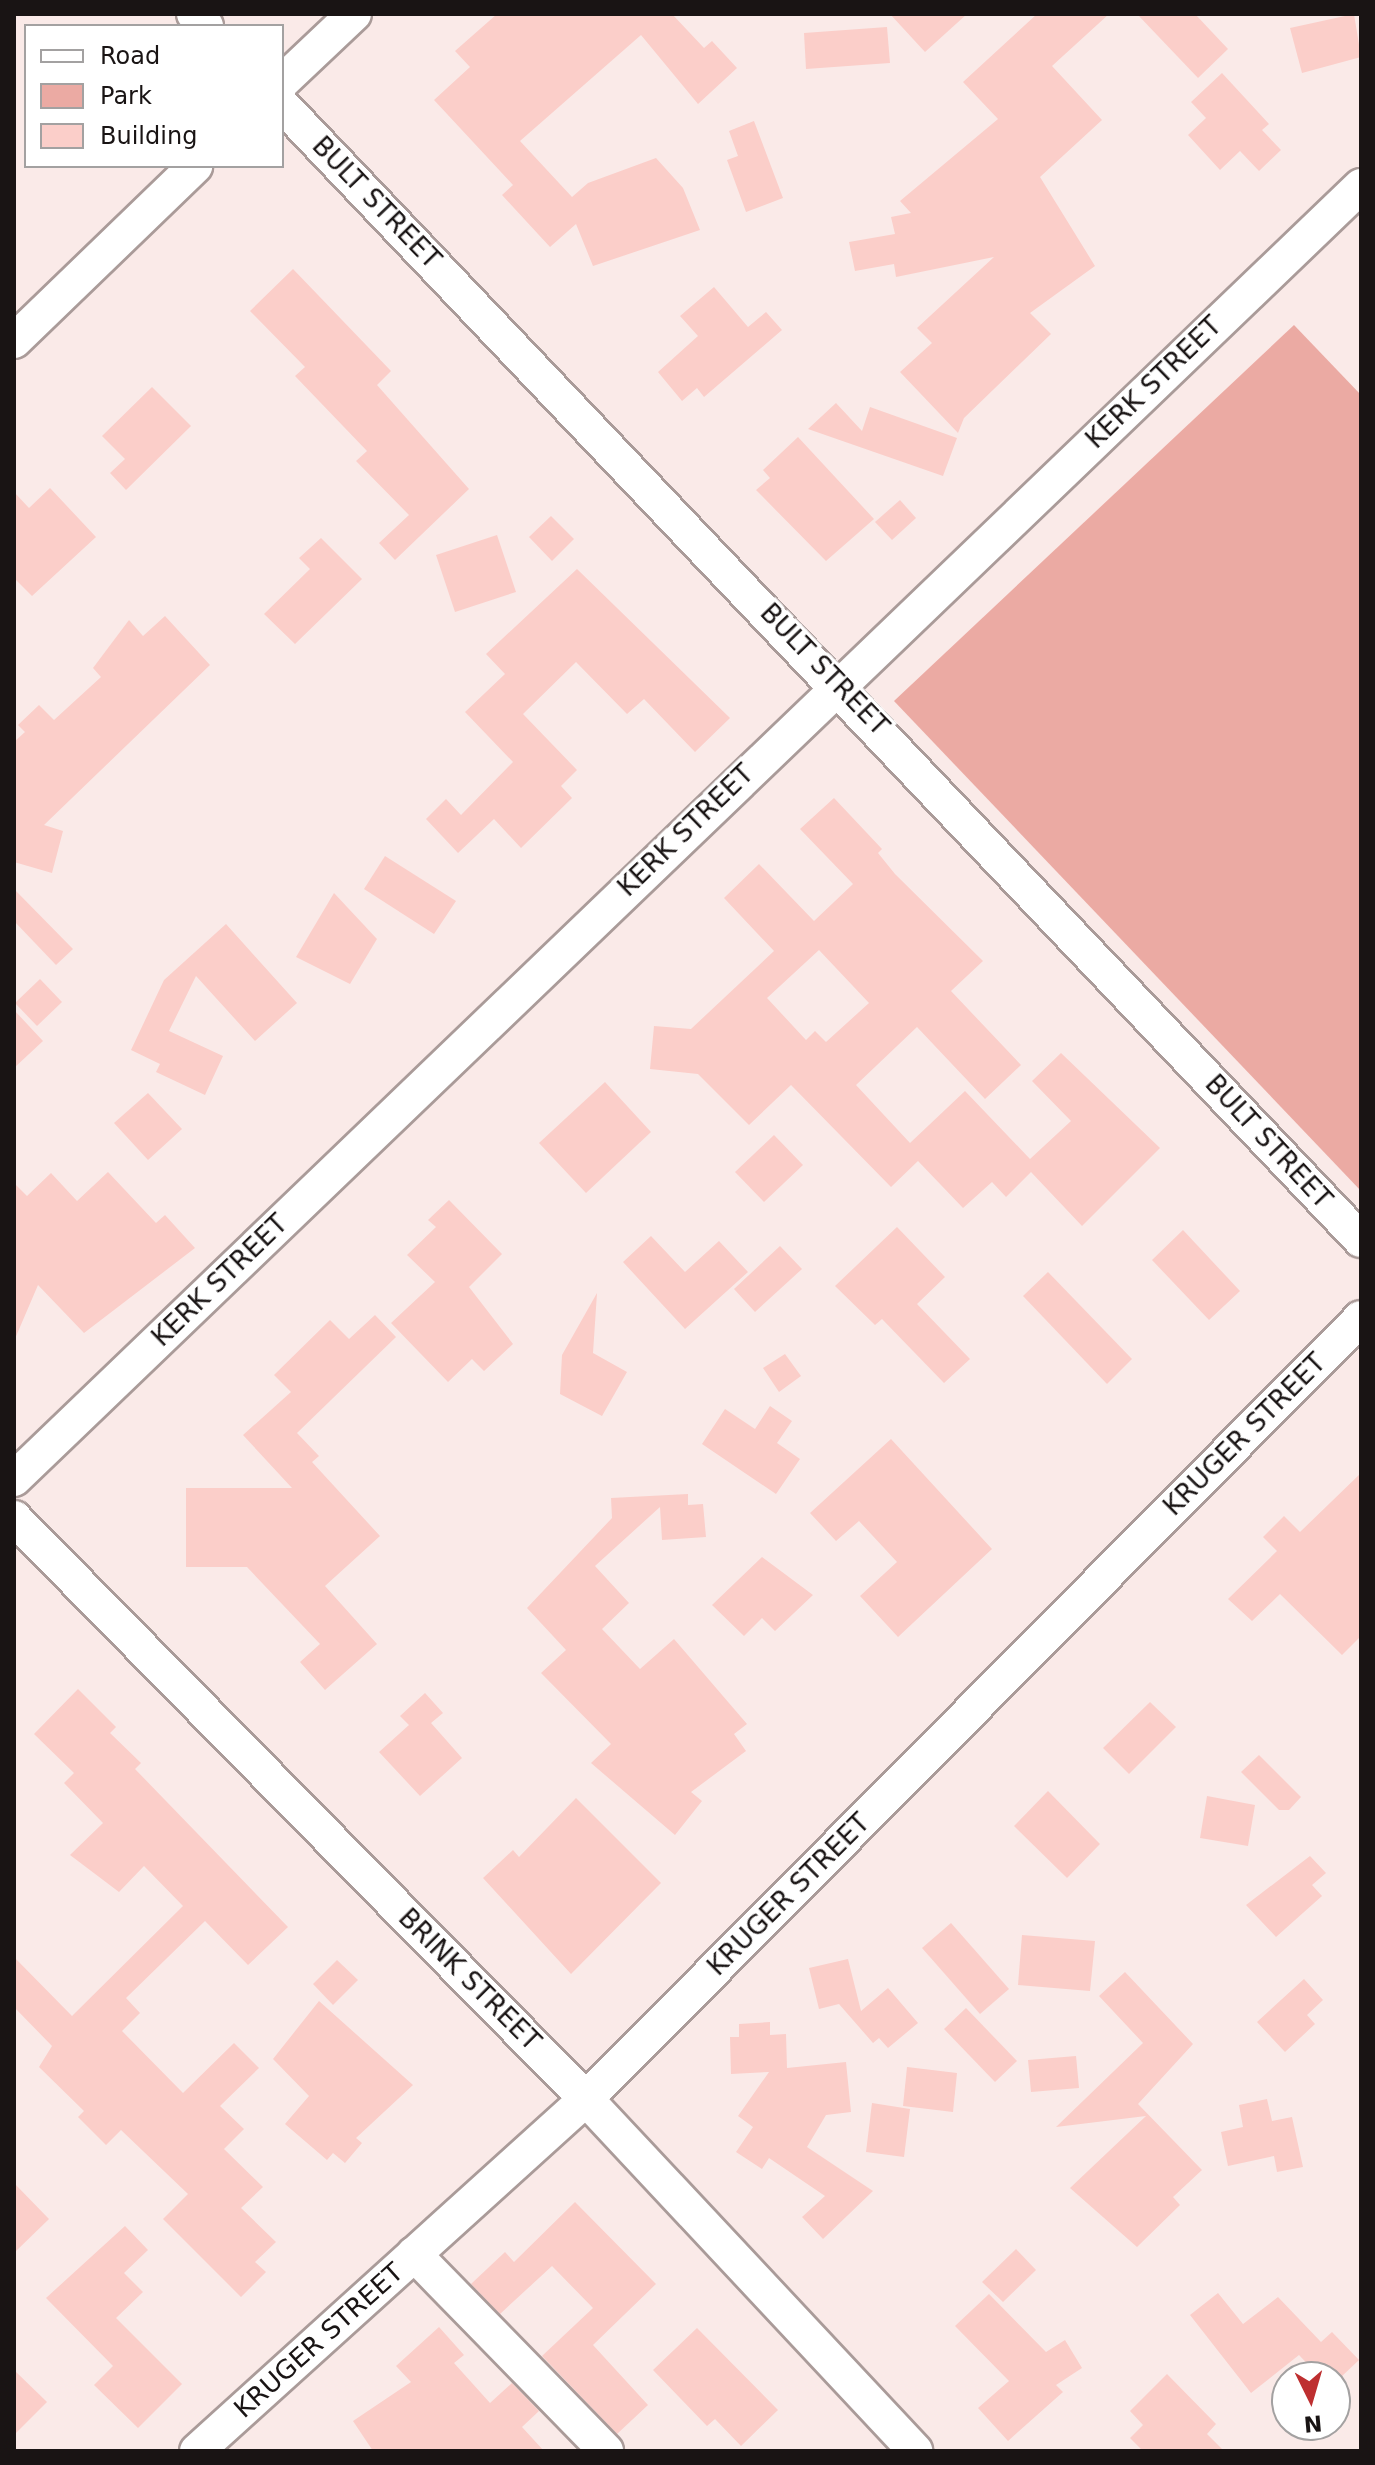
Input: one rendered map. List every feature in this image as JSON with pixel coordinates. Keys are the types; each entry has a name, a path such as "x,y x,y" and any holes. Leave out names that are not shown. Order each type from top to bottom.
{"street":[{"path":"284,80 354,14"},
{"name":"BULT STREET","path":"284,107 838,684 1361,1240"},
{"path":"14,341 193,168"},
{"name":"KERK STREET","path":"14,1479 838,684 1361,186"},
{"name":"KRUGER STREET","path":"197,2451 586,2099 1361,1318"},
{"name":"BRINK STREET","path":"14,1518 586,2099 915,2451"},
{"path":"414,2254 606,2451"}],"green space":[{"path":"1294,325 1361,395 1361,1191 894,701"}],"building":[{"path":"497,14 672,14 704,48 712,41 737,68 698,104 641,35 520,141 572,197 588,183 656,158 683,188 700,230 593,266 576,224 550,247 502,195 513,185 434,100 470,67 455,51"},
{"path":"890,14 967,14 925,52"},
{"path":"1037,14 1109,14 1052,66 1102,120 1040,177 1095,266 1030,313 1051,334 964,418 958,433 900,372 932,343 917,328 994,257 896,277 894,264 855,271 849,242 895,234 891,217 911,213 900,201 998,119 963,82"},
{"path":"1137,14 1195,14 1228,49 1198,78"},
{"path":"1354,14 1361,57 1302,73 1290,28"},
{"path":"887,27 890,63 806,69 804,33"},
{"path":"1222,73 1269,124 1262,130 1281,150 1259,171 1240,151 1220,170 1188,135 1206,118 1191,102"},
{"path":"754,121 783,198 746,212 727,160 738,156 729,131"},
{"path":"293,269 391,371 377,385 469,489 395,560 379,543 409,515 356,461 367,451 295,376 305,367 250,311"},
{"path":"714,287 748,327 766,312 782,330 704,397 697,388 682,401 658,372 698,336 680,316"},
{"path":"152,387 191,426 126,490 110,473 125,459 102,436"},
{"path":"836,403 862,431 870,407 957,438 943,476 808,429"},
{"path":"798,437 874,519 826,561 756,490 770,478 763,470"},
{"path":"50,488 96,537 32,596 14,578 14,492 29,508"},
{"path":"900,500 916,518 892,540 875,522"},
{"path":"551,516 574,539 552,561 529,537"},
{"path":"497,535 516,592 455,612 436,555"},
{"path":"321,538 362,579 295,644 264,614 310,569 299,558"},
{"path":"577,569 730,718 695,752 644,699 627,714 576,662 523,714 577,770 561,786 572,798 521,848 494,819 458,853 426,819 446,799 461,815 513,762 465,712 505,674 486,654"},
{"path":"165,616 210,665 44,825 63,831 52,873 14,862 14,742 25,732 18,725 39,705 54,720 101,677 93,668 129,620 143,636"},
{"path":"834,798 882,849 878,853 895,874 983,961 951,991 1021,1065 985,1099 917,1027 856,1085 910,1143 965,1091 1030,1159 1071,1121 1032,1081 1061,1053 1160,1148 1082,1226 1031,1172 1006,1197 992,1182 963,1208 918,1161 891,1187 791,1085 749,1125 698,1074 650,1069 654,1026 691,1029 774,951 724,898 759,864 814,921 853,884 800,829","holes":["819,950 869,1003 826,1042 815,1031 806,1040 767,998"]},
{"path":"385,856 456,901 434,934 364,889"},
{"path":"15,890 73,949 56,965 14,921"},
{"path":"334,893 377,939 350,984 296,957"},
{"path":"226,924 297,1003 255,1041 196,976 169,1031 223,1056 205,1095 156,1072 160,1064 131,1050 164,980"},
{"path":"40,979 62,1002 37,1026 15,1003"},
{"path":"14,1010 43,1041 14,1068"},
{"path":"605,1082 651,1132 586,1193 539,1143"},
{"path":"148,1093 182,1129 148,1160 114,1123"},
{"path":"774,1135 803,1165 764,1202 735,1172"},
{"path":"108,1172 156,1223 165,1215 195,1248 84,1333 38,1285 14,1341 14,1183 27,1196 51,1173 77,1201"},
{"path":"449,1200 502,1254 469,1287 513,1344 484,1371 472,1359 448,1382 391,1323 435,1282 407,1255 436,1227 428,1220"},
{"path":"897,1227 945,1277 917,1304 970,1359 944,1383 882,1319 875,1325 835,1286"},
{"path":"1183,1230 1240,1291 1209,1320 1152,1260"},
{"path":"651,1236 685,1272 719,1241 748,1272 685,1329 623,1262"},
{"path":"780,1246 802,1269 755,1312 734,1289"},
{"path":"1048,1272 1132,1359 1107,1384 1023,1296"},
{"path":"597,1293 593,1353 627,1372 602,1416 560,1394 562,1355"},
{"path":"375,1315 396,1337 297,1433 319,1456 312,1462 380,1536 325,1586 377,1644 325,1690 300,1662 320,1644 247,1567 186,1567 186,1488 292,1488 243,1435 291,1392 274,1375 330,1320 349,1339"},
{"path":"785,1354 801,1376 779,1392 763,1368"},
{"path":"770,1406 792,1421 777,1443 800,1459 776,1494 702,1444 725,1409 755,1429"},
{"path":"891,1439 992,1549 898,1637 860,1596 897,1562 859,1521 836,1541 810,1513"},
{"path":"1361,1473 1361,1636 1342,1655 1280,1594 1252,1621 1228,1599 1277,1551 1263,1537 1284,1516 1300,1532"},
{"path":"688,1494 688,1505 703,1504 706,1537 662,1540 660,1507 595,1566 629,1603 602,1629 640,1669 674,1639 747,1724 734,1734 746,1751 691,1792 702,1801 675,1835 591,1763 611,1744 541,1673 566,1650 527,1608 612,1518 611,1498"},
{"path":"762,1557 813,1595 775,1631 762,1618 744,1636 712,1605"},
{"path":"78,1689 116,1727 110,1733 141,1763 135,1769 288,1927 248,1965 205,1921 126,1998 140,2013 122,2031 183,2093 234,2043 259,2068 220,2106 244,2129 224,2149 263,2187 241,2208 276,2242 255,2262 266,2272 241,2297 163,2219 188,2194 121,2130 106,2145 78,2117 84,2111 39,2067 52,2046 14,2007 14,1957 72,2016 183,1906 144,1866 119,1892 70,1855 103,1823 64,1783 74,1773 34,1734"},
{"path":"425,1693 443,1713 431,1723 462,1758 420,1796 379,1752 409,1725 400,1716"},
{"path":"1150,1702 1176,1727 1129,1774 1103,1748"},
{"path":"1259,1755 1301,1797 1289,1810 1279,1810 1241,1772"},
{"path":"1048,1791 1100,1844 1067,1878 1014,1826"},
{"path":"1207,1796 1255,1805 1248,1846 1200,1838"},
{"path":"576,1798 661,1883 571,1974 483,1878 513,1850 519,1857"},
{"path":"1310,1856 1326,1873 1312,1885 1322,1896 1276,1937 1246,1905"},
{"path":"951,1923 1009,1989 980,2014 922,1948"},
{"path":"1022,1935 1095,1941 1090,1991 1018,1985"},
{"path":"848,1959 861,2011 888,1988 918,2023 888,2048 879,2038 873,2043 839,2004 819,2009 809,1968"},
{"path":"337,1960 358,1980 333,2005 313,1984"},
{"path":"1125,1972 1193,2044 1138,2104 1202,2170 1173,2197 1180,2205 1137,2247 1070,2188 1146,2116 1056,2127 1143,2043 1099,1996"},
{"path":"1304,1979 1323,2000 1307,2015 1315,2024 1285,2052 1257,2022"},
{"path":"319,2001 413,2085 356,2138 362,2143 345,2163 333,2153 327,2160 285,2124 309,2096 273,2059"},
{"path":"966,2008 1017,2061 995,2082 944,2029"},
{"path":"770,2022 770,2035 786,2034 787,2068 846,2062 851,2112 826,2115 807,2147 873,2191 823,2239 802,2217 825,2196 769,2158 762,2169 736,2152 753,2127 738,2116 769,2072 731,2074 730,2037 739,2037 739,2024"},
{"path":"1076,2056 1079,2088 1031,2092 1028,2060"},
{"path":"907,2067 957,2073 953,2112 903,2106"},
{"path":"1267,2099 1272,2121 1292,2117 1303,2167 1277,2172 1274,2156 1228,2166 1221,2132 1243,2127 1239,2105"},
{"path":"872,2103 910,2109 904,2157 866,2152"},
{"path":"14,2183 49,2219 14,2253"},
{"path":"575,2202 656,2284 593,2345 648,2405 617,2434 542,2356 593,2308 552,2266 500,2314 471,2284 505,2252 514,2262"},
{"path":"125,2226 148,2250 124,2273 143,2292 116,2318 182,2384 138,2428 94,2385 113,2366 46,2298"},
{"path":"1016,2249 1036,2270 1003,2302 982,2282"},
{"path":"1218,2293 1243,2324 1278,2297 1321,2342 1332,2332 1359,2360 1351,2368 1351,2361 1305,2361 1299,2355 1291,2361 1271,2361 1271,2377 1251,2393 1190,2315"},
{"path":"989,2294 1046,2352 1065,2340 1082,2368 1056,2385 1063,2392 1008,2441 978,2408 1009,2381 955,2326"},
{"path":"439,2327 464,2355 454,2363 490,2403 512,2383 539,2411 522,2427 544,2451 373,2451 353,2421 411,2382 396,2366"},
{"path":"697,2328 778,2410 741,2446 715,2419 707,2426 653,2370"},
{"path":"14,2370 47,2402 14,2435"},
{"path":"1167,2374 1216,2424 1207,2434 1224,2451 1143,2451 1130,2438 1143,2425 1130,2411"}]}
